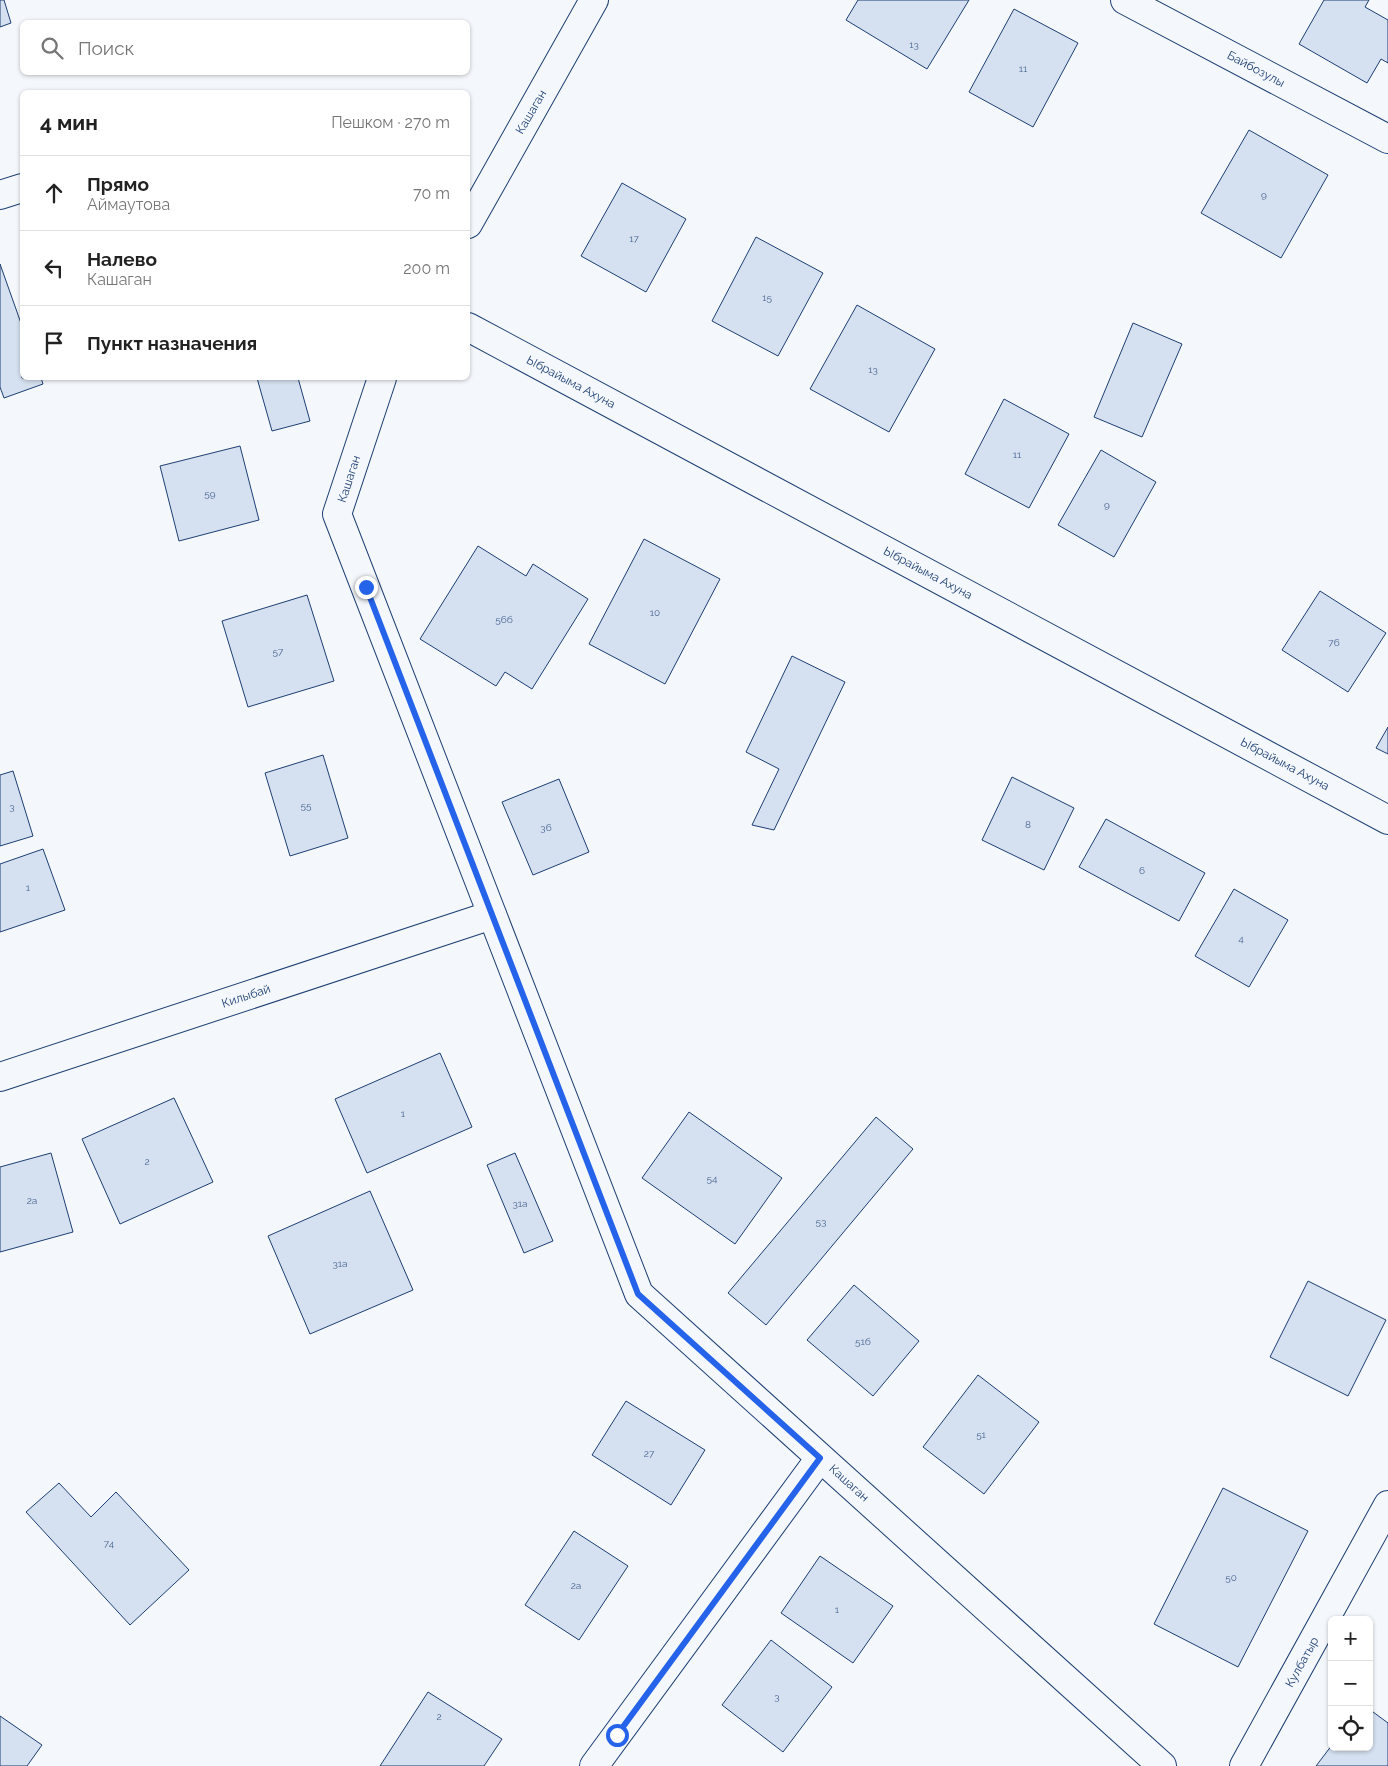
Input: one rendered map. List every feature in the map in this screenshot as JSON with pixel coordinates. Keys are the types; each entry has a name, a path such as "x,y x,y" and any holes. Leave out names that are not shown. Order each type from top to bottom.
{"street":[{"name":"Кашаган","path":"470,220 594,0"},
{"name":"Байбозулы","path":"1125,0 1388,139"},
{"path":"0,195 20,189"},
{"name":"Ыбрайыма Ахуна","path":"470,328 1388,820"},
{"name":"Кашаган","path":"381,380 338,514 638,1294 1162,1766"},
{"name":"Килыбай","path":"0,1077 492,916"},
{"path":"594,1766 820,1458"},
{"name":"Кулбатыр","path":"1244,1766 1388,1504"}],"building":[{"path":"0,0 4,0 11,23 0,27"},
{"path":"858,0 969,0 927,69 846,20"},
{"path":"1324,0 1369,0 1365,7 1388,20 1388,63 1381,59 1367,83 1299,44"},
{"path":"1014,9 1078,43 1033,127 969,92"},
{"path":"1249,130 1328,175 1281,258 1201,213"},
{"path":"622,183 686,219 646,292 581,256"},
{"path":"756,237 823,273 778,356 712,321"},
{"path":"0,264 20,320 20,380 42,380 43,384 4,398 0,387"},
{"path":"857,305 935,349 889,432 810,389"},
{"path":"1133,323 1182,344 1142,437 1094,417"},
{"path":"258,380 299,380 310,421 272,431"},
{"path":"1004,399 1069,434 1029,508 965,474"},
{"path":"240,446 259,520 179,541 160,466"},
{"path":"1101,450 1156,482 1114,557 1058,525"},
{"path":"644,539 720,579 665,684 589,644"},
{"path":"478,546 526,576 533,564 588,599 532,689 505,672 496,686 420,639"},
{"path":"1320,591 1386,633 1348,692 1282,650"},
{"path":"307,595 334,681 248,707 222,621"},
{"path":"792,656 845,682 774,830 752,825 779,769 746,752"},
{"path":"1388,727 1388,754 1376,748"},
{"path":"323,755 348,838 290,856 265,773"},
{"path":"13,771 33,836 0,846 0,775"},
{"path":"1012,777 1074,808 1044,870 982,840"},
{"path":"559,779 589,852 533,875 502,802"},
{"path":"1106,819 1205,873 1179,921 1079,867"},
{"path":"43,849 65,910 0,932 0,864"},
{"path":"1234,889 1288,920 1249,987 1195,956"},
{"path":"440,1053 472,1127 367,1173 335,1099"},
{"path":"174,1098 213,1182 120,1224 82,1139"},
{"path":"689,1112 782,1178 735,1244 642,1178"},
{"path":"876,1117 913,1149 766,1325 728,1293"},
{"path":"51,1153 73,1232 0,1252 0,1167"},
{"path":"515,1153 553,1241 524,1253 487,1165"},
{"path":"370,1191 413,1290 310,1334 268,1236"},
{"path":"1308,1281 1386,1320 1348,1396 1270,1357"},
{"path":"854,1285 919,1341 873,1396 807,1340"},
{"path":"978,1375 1039,1422 984,1494 923,1447"},
{"path":"626,1401 705,1450 671,1505 592,1455"},
{"path":"59,1483 91,1517 116,1492 189,1570 130,1625 26,1512"},
{"path":"1223,1488 1308,1531 1238,1667 1154,1624"},
{"path":"574,1531 628,1566 579,1640 525,1605"},
{"path":"820,1556 893,1606 853,1663 781,1613"},
{"path":"771,1640 832,1687 783,1752 722,1705"},
{"path":"428,1692 502,1739 484,1766 380,1766"},
{"path":"1373,1712 1388,1723 1388,1766 1316,1766 1328,1750 1373,1751"},
{"path":"0,1716 42,1745 27,1766 0,1766"}],"route":[{"path":"366,587 638,1294 820,1458 617,1735"}]}
